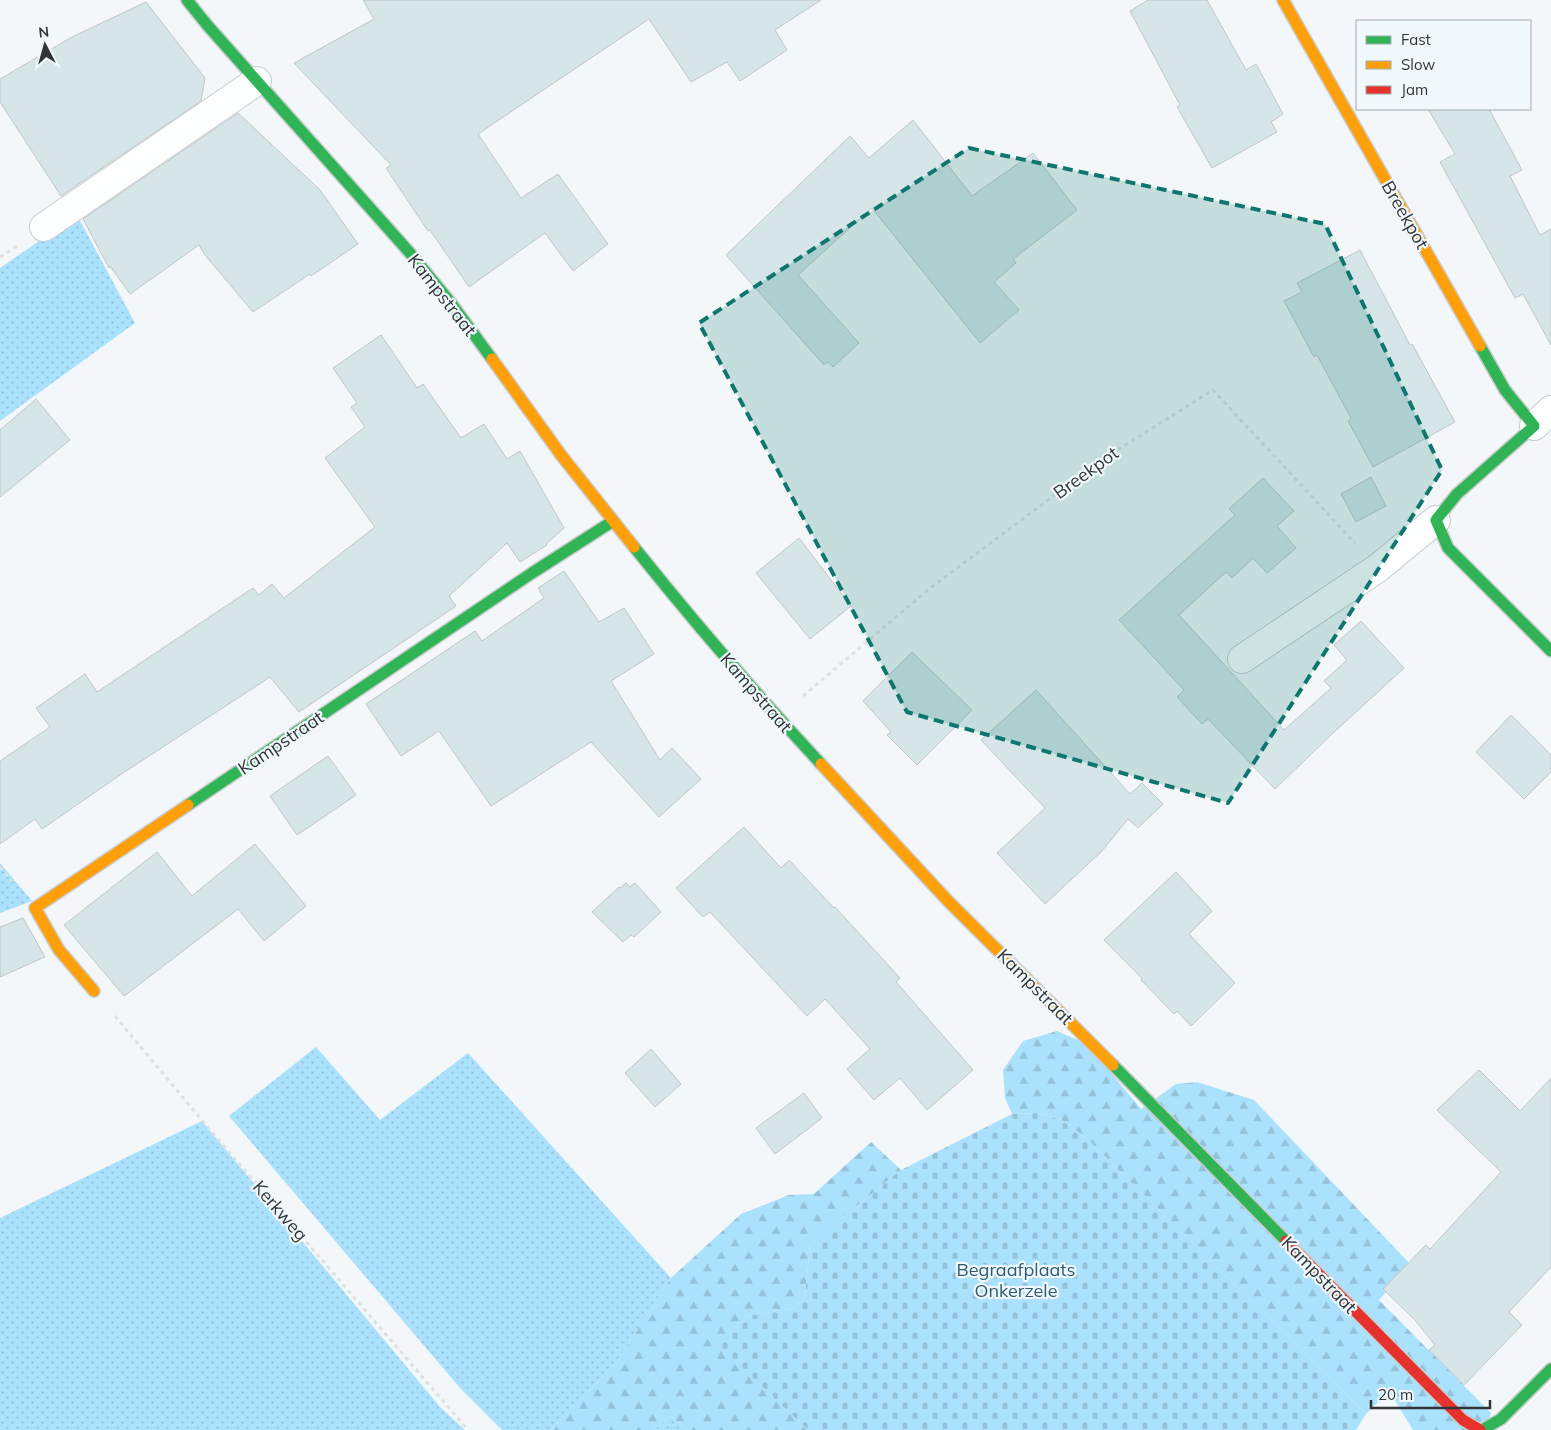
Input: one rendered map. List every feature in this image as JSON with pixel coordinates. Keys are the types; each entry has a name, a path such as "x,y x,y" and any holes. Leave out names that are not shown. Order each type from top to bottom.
{"street":[{"name":"Kampstraat","path":"187,0 410,253 456,311 561,455 613,521 688,615 777,717 948,901 1152,1104 1463,1420 1481,1430"},
{"name":"Breekpot","path":"1242,660 1378,568 1436,520 1457,494 1542,418 1505,390 1283,0"},
{"path":"44,227 257,81"},
{"path":"1436,520 1448,548 1551,651"},
{"name":"Kampstraat","path":"94,990 59,950 35,908 532,573 613,521"},
{"path":"1481,1430 1501,1419 1551,1369"}],"path":[{"name":"Breekpot","path":"777,717 945,577 1103,459 1214,390 1378,568"},
{"name":"Kerkweg","path":"94,990 205,1124 468,1430"}],"highlighted area":[{"path":"969,148 1325,224 1442,470 1228,803 907,712 699,323"}],"green space":[{"path":"77,215 135,323 0,421 0,268"},
{"path":"0,863 32,901 0,913"},
{"path":"1057,1031 1087,1044 1141,1109 1176,1084 1197,1082 1254,1100 1411,1265 1379,1300 1491,1413 1486,1430 1413,1430 1389,1391 1366,1414 1086,1138 1062,1120 1039,1113 1012,1114 1005,1098 1003,1070 1023,1041"},
{"path":"316,1047 380,1120 468,1053 671,1278 614,1366 551,1430 502,1430 460,1388 229,1116"},
{"name":"Begraafplaats Onkerzele","path":"1039,1113 1062,1120 1086,1138 1366,1414 1356,1430 808,1430 716,1343 748,1316 795,1308 805,1297 810,1244 901,1170 1012,1114"},
{"path":"202,1121 440,1407 465,1430 0,1430 0,1218"},
{"path":"871,1142 901,1170 810,1244 805,1297 795,1308 748,1316 717,1343 808,1430 687,1430 671,1416 654,1430 551,1430 614,1366 671,1278 741,1214 789,1195 814,1194"},
{"path":"671,1416 687,1430 654,1430"}],"building":[{"path":"363,0 821,0 775,30 787,50 740,81 727,62 691,82 649,19 478,134 521,198 558,174 608,244 573,271 545,233 469,287 430,230 428,231 386,168 391,165 294,63 374,19"},
{"path":"1148,0 1207,0 1246,70 1256,64 1283,114 1271,122 1277,132 1212,168 1177,107 1180,105 1130,11"},
{"path":"146,2 205,78 201,101 61,196 0,102 0,79 72,37"},
{"path":"1429,110 1490,110 1522,170 1510,176 1540,235 1551,229 1551,345 1523,294 1515,298 1440,162 1455,154"},
{"path":"238,113 320,190 358,244 253,312 205,255 199,245 130,294 110,266 109,268 83,219"},
{"path":"913,120 972,196 1033,153 1077,210 1013,259 1016,263 994,282 1019,310 980,343 872,208 798,275 859,343 833,367 828,362 824,365 726,255 850,136 869,158"},
{"path":"1360,250 1410,345 1412,344 1455,422 1373,467 1348,421 1351,418 1317,355 1314,357 1284,301 1302,292 1297,283"},
{"path":"381,335 417,388 423,384 461,438 484,424 507,459 520,451 564,528 547,545 520,562 507,543 449,596 456,606 299,712 270,677 120,775 42,829 35,819 0,844 0,761 50,727 36,708 85,674 97,692 253,588 259,595 272,584 284,598 375,527 325,458 365,427 351,407 357,403 333,368"},
{"path":"36,399 70,440 0,497 0,430"},
{"path":"1371,477 1386,506 1356,522 1341,494"},
{"path":"1263,478 1294,511 1277,526 1296,548 1267,573 1253,558 1232,578 1226,572 1179,615 1284,730 1331,688 1324,681 1347,660 1334,645 1361,621 1404,668 1275,789 1208,719 1202,724 1177,697 1184,690 1119,620 1235,515 1229,509"},
{"path":"799,538 851,606 810,639 756,573"},
{"path":"564,571 599,622 624,608 654,654 611,681 660,760 672,748 701,779 659,817 591,742 491,806 439,731 401,756 366,704 475,631 482,641 544,598 538,588"},
{"path":"912,652 972,710 917,765 887,735 891,732 863,701"},
{"path":"1036,690 1130,794 1142,783 1163,804 1138,828 1128,819 1102,851 1045,904 997,853 1045,808 981,740"},
{"path":"1511,715 1551,755 1551,772 1524,799 1476,752"},
{"path":"328,756 356,795 297,835 270,796"},
{"path":"744,827 781,868 789,860 835,907 900,978 896,982 973,1070 927,1110 900,1078 874,1100 847,1069 870,1049 825,999 807,1016 710,912 703,917 676,888"},
{"path":"255,844 306,906 264,941 238,909 124,996 64,925 157,852 192,896"},
{"path":"1176,872 1212,911 1189,934 1235,983 1191,1026 1177,1011 1174,1014 1104,940"},
{"path":"626,883 630,887 635,883 661,912 634,937 631,935 623,942 592,912"},
{"path":"23,918 45,957 0,977 0,927"},
{"path":"651,1049 681,1084 655,1107 625,1073"},
{"path":"1479,1070 1520,1111 1551,1078 1551,1267 1509,1312 1522,1325 1464,1385 1429,1350 1435,1345 1415,1320 1383,1289 1426,1245 1430,1249 1501,1172 1437,1110"},
{"path":"804,1093 822,1118 775,1154 756,1128"}],"traffic: fast":[{"path":"187,0 410,253 451,303 492,359"},
{"path":"1480,346 1505,390 1534,426 1457,494 1436,520 1448,548 1551,651"},
{"path":"188,805 532,573 613,521"},
{"path":"634,547 679,603 821,764"},
{"path":"1113,1065 1286,1241"},
{"path":"1482,1430 1501,1419 1551,1369"}],"traffic: slow":[{"path":"1283,0 1480,346"},
{"path":"492,359 561,455 634,547"},
{"path":"821,764 948,901 1113,1065"},
{"path":"94,991 59,950 35,908 188,805"}],"traffic: jam":[{"path":"1286,1241 1463,1420 1480,1430"}]}
